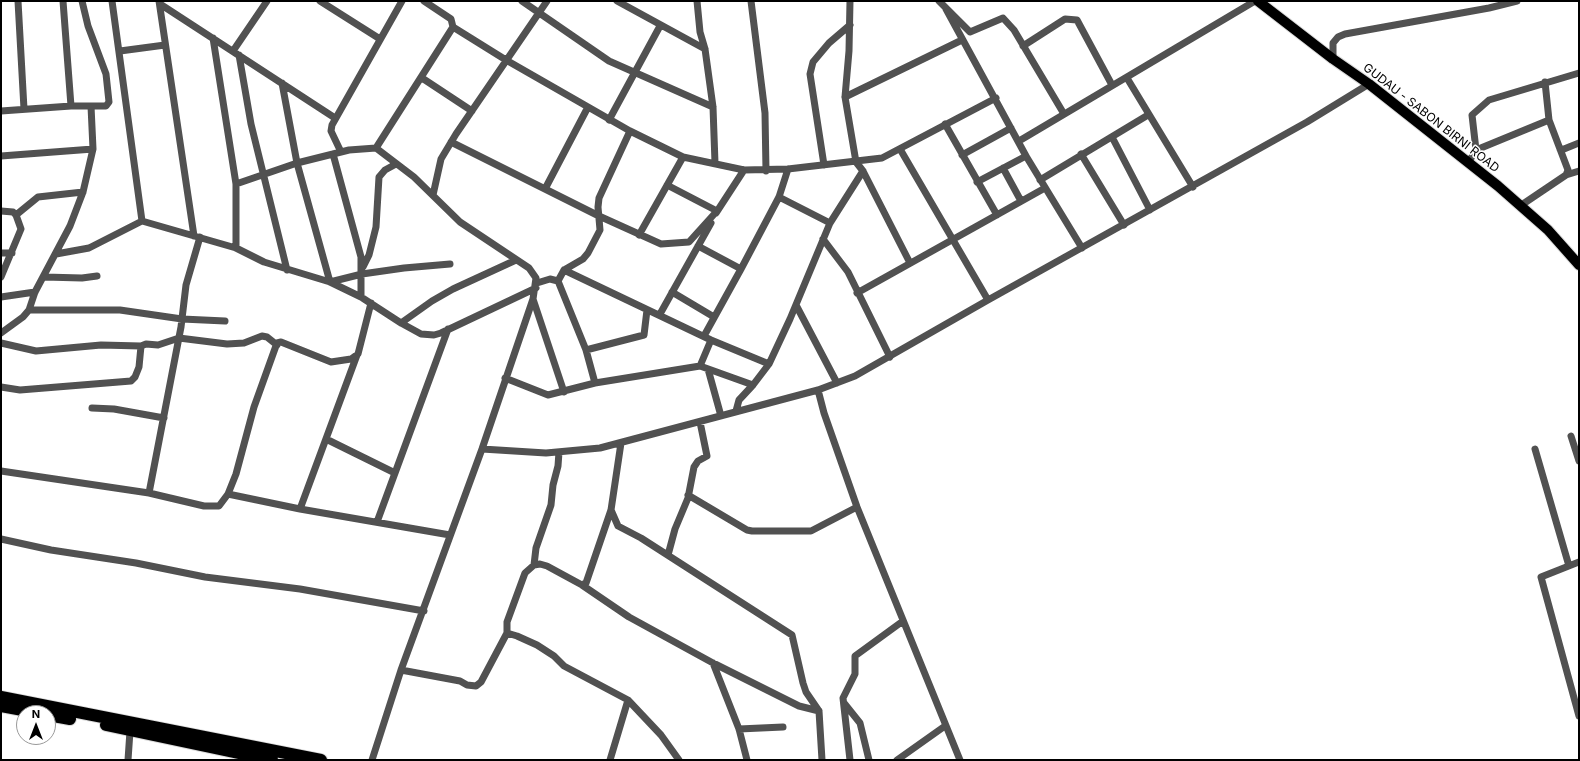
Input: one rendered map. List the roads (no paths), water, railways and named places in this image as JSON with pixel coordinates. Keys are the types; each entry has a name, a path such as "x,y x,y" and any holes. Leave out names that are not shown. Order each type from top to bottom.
{"highway":[{"path":"1,697 321,760"},
{"path":"1,706 16,709"},
{"path":"56,717 272,760"}],"main road":[{"name":"GUDAU - SABON BIRNI ROAD","path":"1257,1 1333,59 1369,84 1520,206 1548,230 1579,265"}],"street":[{"path":"18,1 24,109"},
{"path":"63,1 71,106"},
{"path":"1,111 71,106 106,106 109,102 106,74 88,26 82,1"},
{"path":"112,1 142,221"},
{"path":"267,1 236,53 250,124 287,270"},
{"path":"320,1 380,39"},
{"path":"341,152 331,131 335,118 402,1"},
{"path":"424,1 451,19 453,27 506,60 630,131 683,157 744,170 766,171 882,158 944,124 996,98"},
{"path":"522,1 609,61 713,107"},
{"path":"433,195 441,159 451,142 548,1"},
{"path":"617,1 660,26 705,49"},
{"path":"697,1 700,32 705,49 713,107 715,163"},
{"path":"752,1 765,113 766,171"},
{"path":"850,1 850,25 845,97 856,162 863,171 910,263"},
{"path":"939,1 970,32 1003,18 1014,30 1064,114"},
{"path":"1018,141 1112,84 1127,78 1257,1"},
{"path":"1333,59 1333,43 1338,37 1344,34 1489,8 1517,1"},
{"path":"160,2 335,118"},
{"path":"149,493 179,338 186,284 197,237 165,45 160,2"},
{"path":"946,9 962,40 996,98 1026,156 1082,248"},
{"path":"1023,46 1065,19 1077,20 1112,84"},
{"path":"824,165 810,74 813,62 828,43 850,25"},
{"path":"610,120 634,72 660,26"},
{"path":"376,148 422,78 453,27"},
{"path":"213,38 236,184 236,248"},
{"path":"845,97 962,40"},
{"path":"120,51 165,45"},
{"path":"1468,164 1476,150 1472,115 1489,100 1579,73"},
{"path":"422,78 472,111"},
{"path":"1127,78 1148,115 1193,187"},
{"path":"1545,82 1549,120 1568,170 1566,175"},
{"path":"282,83 297,163 330,282"},
{"path":"482,449 546,453 600,448 818,390 855,376 988,300 1193,187 1307,122 1369,84"},
{"path":"1,333 23,317 29,310 35,292 70,226 83,192 93,149 91,106"},
{"path":"545,189 588,107"},
{"path":"1040,180 1148,115"},
{"path":"1476,150 1549,120"},
{"path":"944,124 997,215"},
{"path":"962,155 1011,128"},
{"path":"558,280 564,270 583,259 588,253 600,230 599,198 630,131"},
{"path":"1112,138 1150,210"},
{"path":"451,142 599,216 661,244 689,242 717,211"},
{"path":"1560,149 1564,149 1579,143"},
{"path":"236,184 263,176 297,163 341,152 376,148 433,195 460,222 529,268 536,278 533,300 505,378 482,449 402,670 372,760"},
{"path":"1,156 93,149"},
{"path":"900,149 988,300"},
{"path":"333,154 362,270 361,297"},
{"path":"1081,154 1124,225"},
{"path":"977,182 1026,156"},
{"path":"639,235 683,157"},
{"path":"362,270 369,255 376,227 379,177 385,170 396,164"},
{"path":"1003,168 1021,201"},
{"path":"721,416 704,367 708,338 714,317 742,269 779,197 788,169"},
{"path":"660,314 717,211 744,170"},
{"path":"736,411 739,400 753,385 768,364 796,305 830,223 863,171"},
{"path":"1520,206 1566,175 1579,171"},
{"path":"667,185 717,211"},
{"path":"857,293 952,238 1045,188"},
{"path":"16,216 38,197 83,192"},
{"path":"779,197 830,223"},
{"path":"1,211 12,212 16,216 20,229 12,253 1,277"},
{"path":"56,254 90,248 142,221 236,248 264,262 330,282 361,297 401,324 421,334 434,335 550,279 558,280"},
{"path":"823,239 848,272 857,293 890,357"},
{"path":"698,246 742,269"},
{"path":"1,253 12,253"},
{"path":"401,324 432,301 453,289 516,260"},
{"path":"330,282 362,270 450,264"},
{"path":"564,270 648,310 660,314 708,338 768,364"},
{"path":"44,277 82,278 97,276"},
{"path":"558,280 586,350 595,383"},
{"path":"1,297 35,292"},
{"path":"672,292 714,317"},
{"path":"533,300 564,392"},
{"path":"300,509 358,354 371,303"},
{"path":"796,305 837,383"},
{"path":"29,310 120,310 182,319 225,321"},
{"path":"586,350 644,335 648,310"},
{"path":"377,522 448,329"},
{"path":"1,343 36,351 101,345 158,345 179,338 227,344 244,343 262,336 267,337 277,345"},
{"path":"1,471 149,493 204,506 219,506 228,494 236,474 254,407 277,345 281,342 331,362 351,359 358,354"},
{"path":"1,387 20,390 130,381 135,377 139,367 141,346"},
{"path":"505,378 548,395 595,383 704,367 753,385"},
{"path":"818,390 824,413 857,507 960,760"},
{"path":"92,408 114,409 164,418"},
{"path":"668,555 675,529 688,495 694,467 698,461 707,456 700,422"},
{"path":"1572,436 1579,461"},
{"path":"326,439 395,473"},
{"path":"582,585 586,583 611,510 621,443"},
{"path":"1535,449 1569,566"},
{"path":"402,670 460,681 467,685 476,686 481,682 507,633 507,622 525,573 534,565 536,548 551,505 559,452"},
{"path":"228,494 300,509 450,535"},
{"path":"688,495 747,530 811,531 857,507"},
{"path":"611,510 618,526 668,555 792,635 803,683 819,711 822,760"},
{"path":"1,539 51,550 136,563 205,577 307,590 424,611"},
{"path":"1579,562 1541,577 1553,616 1579,716"},
{"path":"534,565 546,566 582,585 628,617 713,663 810,710 819,711"},
{"path":"850,760 843,698 855,674 855,656 903,621"},
{"path":"507,633 537,645 554,656 564,666 628,700 661,735 679,760"},
{"path":"713,663 739,729 747,760"},
{"path":"610,760 628,700"},
{"path":"810,710 813,702"},
{"path":"844,702 860,723 869,760"},
{"path":"899,759 945,726"},
{"path":"739,729 783,727"},
{"path":"128,760 130,731"}]}
